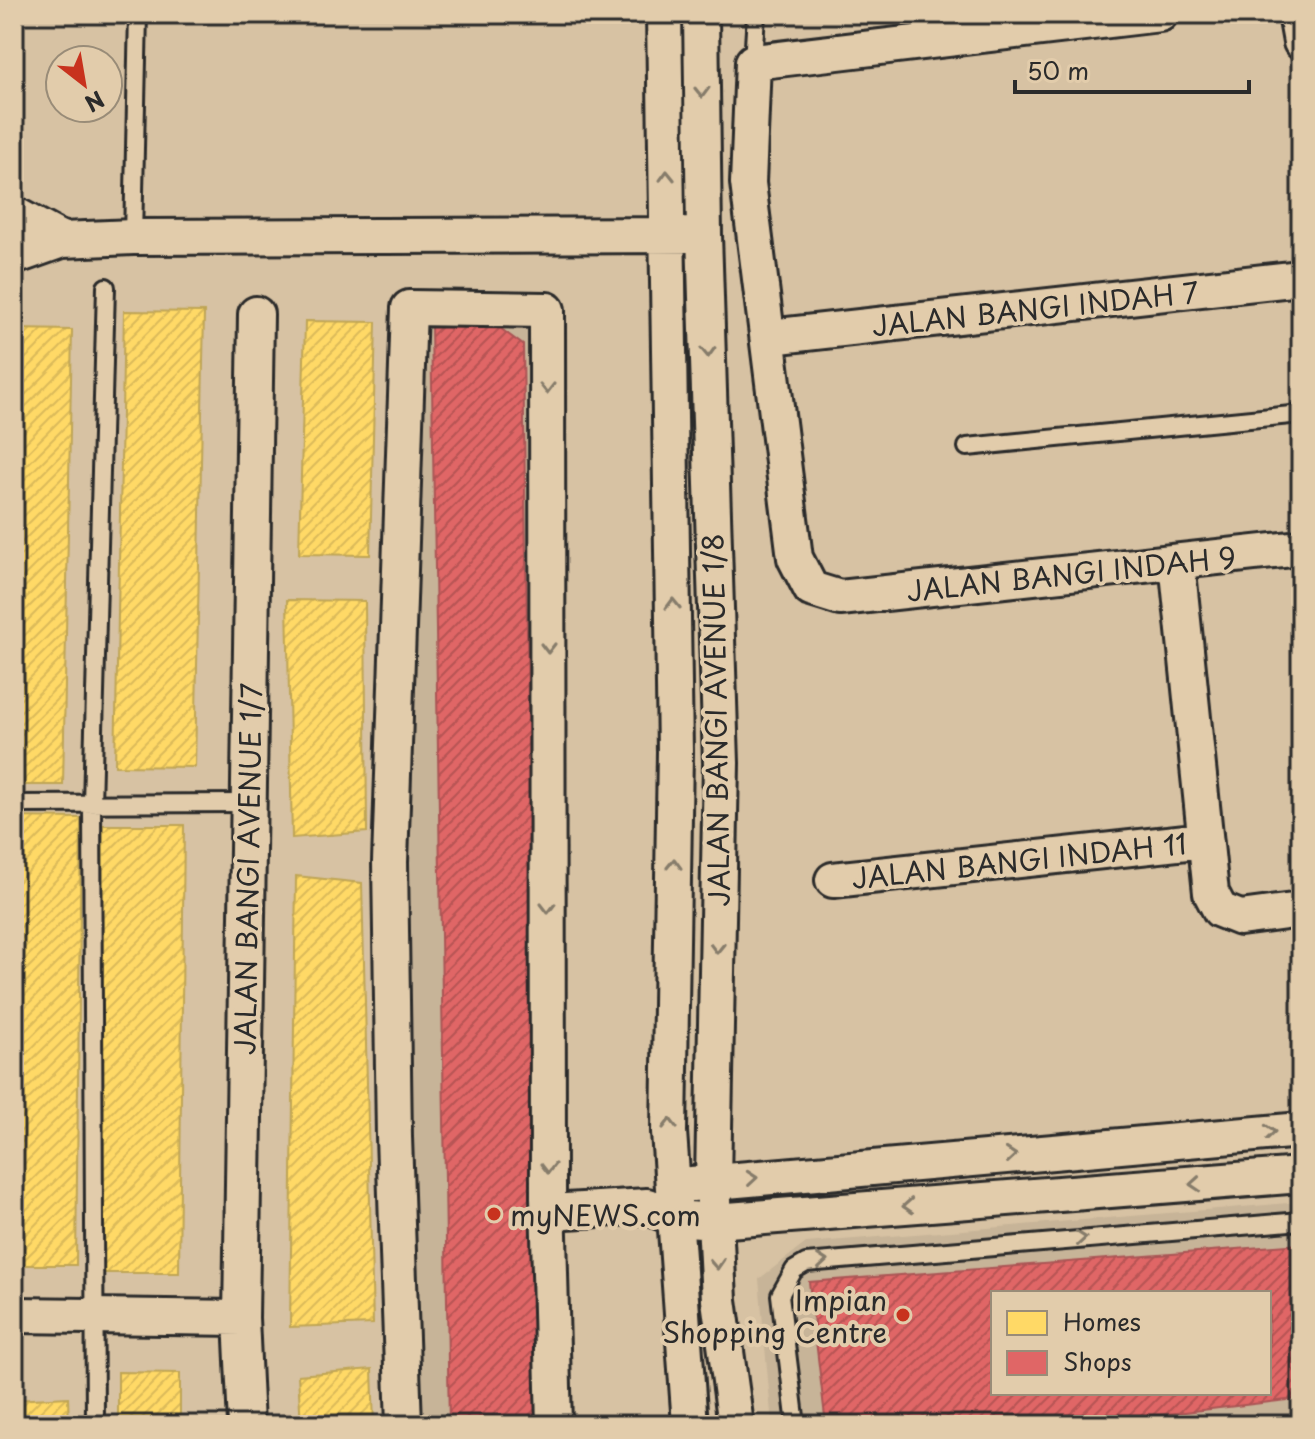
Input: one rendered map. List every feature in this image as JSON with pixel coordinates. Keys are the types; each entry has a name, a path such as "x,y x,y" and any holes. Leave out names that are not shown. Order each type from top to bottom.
{"street":[{"name":"JALAN BANGI AVENUE 1/8","path":"664,14 675,752 666,1204 690,1425"},
{"name":"JALAN BANGI AVENUE 1/8","path":"701,14 704,235 721,763 713,1181 719,1300 736,1425"},
{"path":"1296,14 1301,42"},
{"path":"770,337 748,183 753,62 1150,15"},
{"path":"14,214 62,240"},
{"path":"14,257 62,240 133,237 704,235"},
{"name":"JALAN BANGI INDAH 7","path":"770,337 1301,278"},
{"path":"404,1425 394,1137 390,862 409,308 547,310 550,1212 554,1425"},
{"name":"JALAN BANGI AVENUE 1/7","path":"246,1425 241,1318 256,314"},
{"name":"JALAN BANGI INDAH 9","path":"770,337 795,558 811,589 840,598 1301,548"},
{"path":"1177,562 1211,893 1220,910 1240,918 1301,910"},
{"name":"JALAN BANGI INDAH 11","path":"833,880 1205,840"},
{"path":"550,1212 666,1204 713,1181 1301,1130"},
{"path":"666,1204 715,1221 1301,1175"},
{"path":"14,1315 241,1318"}],"lane":[{"path":"133,237 138,14"},
{"path":"753,62 756,14"},
{"path":"95,1425 92,804 106,287"},
{"path":"967,447 1301,414"},
{"path":"14,804 247,803"},
{"path":"796,1425 780,1295 794,1270 806,1263 1301,1221"}],"shaded area":[{"path":"421,318 534,322 546,1425 415,1425 403,815"},
{"path":"1301,1202 1301,1425 772,1425 759,1279 806,1243"}],"building: Homes":[{"path":"124,311 204,312 195,767 115,766"},
{"path":"305,321 376,322 370,555 299,554"},
{"path":"14,329 72,330 63,785 14,785"},
{"path":"287,600 365,601 367,832 292,838"},
{"path":"14,817 81,818 76,1265 14,1265"},
{"path":"103,825 184,825 179,1273 98,1273"},
{"path":"296,876 362,883 373,1324 290,1327"},
{"path":"372,1369 374,1425 301,1425 298,1375"},
{"path":"118,1372 180,1373 180,1425 118,1425"},
{"path":"68,1397 69,1425 14,1425 14,1400"}],"building: Shops":[{"path":"493,323 523,345 538,1425 449,1425 431,324"},
{"name":"Impian Shopping Centre","path":"1301,1244 1301,1337 1296,1338 1296,1399 1074,1425 826,1425 809,1282"}],"place":[{"name":"myNEWS.com","path":"494,1214"},
{"name":"Impian Shopping Centre","path":"903,1315"}]}
